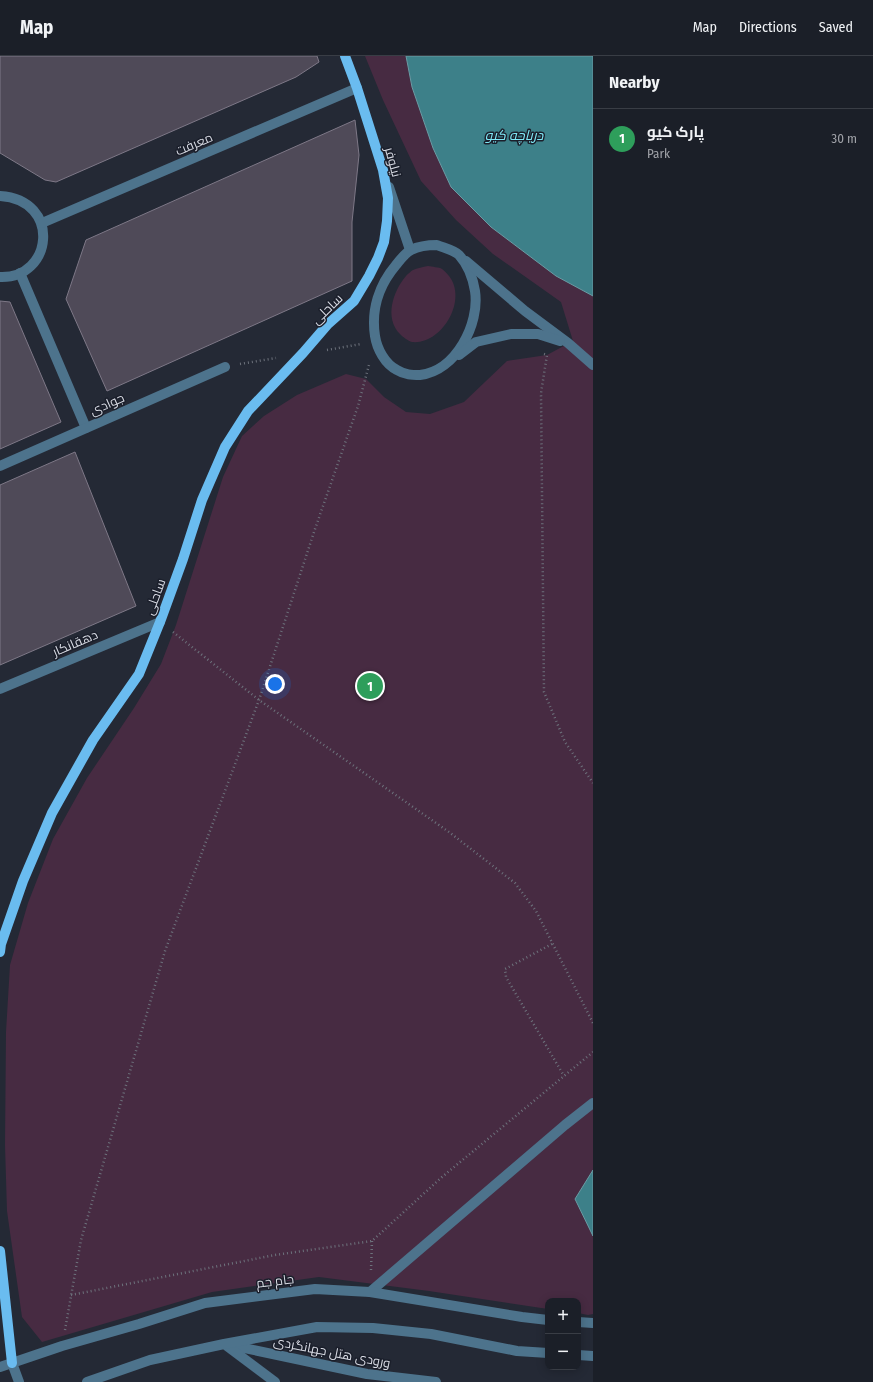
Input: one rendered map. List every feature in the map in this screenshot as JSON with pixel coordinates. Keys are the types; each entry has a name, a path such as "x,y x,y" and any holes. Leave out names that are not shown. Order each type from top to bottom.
{"main road":[{"name":"نیلوفر","path":"345,56 357,88 383,170 388,198 384,242 369,276"},
{"name":"ساحلی","path":"0,952 1,944 23,881 52,813 93,740 139,674 183,559 202,500 225,447 248,411 303,353 328,324 354,301 369,276"},
{"path":"0,1251 12,1363"}],"street":[{"name":"معرفت","path":"42,223 357,88"},
{"path":"383,170 410,250"},
{"path":"0,196 11,196 24,202 35,211 42,223 44,235 38,258 30,267 20,273 7,277 0,276"},
{"path":"568,343 538,334 511,334 476,342 439,369 427,374 412,376 401,373 393,368 383,358 376,342 373,326 374,310 382,284 399,260 410,250 424,246 437,245 451,250 459,255 525,311 568,343 593,365"},
{"path":"439,369 452,359 462,345 470,328 475,309 475,292 471,275 459,255"},
{"path":"20,273 86,428"},
{"name":"جوادی","path":"0,466 225,367"},
{"name":"دهقانکار","path":"0,688 160,622"},
{"path":"370,1292 565,1125 593,1103"},
{"name":"جام جم","path":"0,1367 62,1346 205,1303 315,1289 370,1292 545,1320"},
{"path":"581,1322 593,1323"},
{"path":"87,1382 150,1360 224,1344 317,1327 365,1328 431,1334 517,1351 545,1353"},
{"path":"224,1344 275,1382"},
{"name":"ورودی هتل جهانگردی","path":"224,1344 367,1374 436,1382"},
{"path":"581,1355 593,1356"},
{"path":"12,1363 19,1382"}],"path":[{"path":"62,1346 81,1240 165,951 259,700 315,529 358,406 376,342"},
{"path":"541,352 547,355 541,393 544,692 565,742 593,783"},
{"path":"160,622 259,700 450,832 515,884 536,911 593,1023"},
{"path":"552,944 505,969 506,977 564,1076"},
{"path":"71,1294 275,1255 372,1241 442,1177 593,1052"},
{"path":"370,1292 372,1241"}],"shaded area":[{"path":"365,56 406,56 412,87 433,148 451,187 491,227 556,276 593,296 593,1170 575,1199 593,1236 593,1314 581,1314 581,1298 545,1298 545,1309 429,1291 319,1277 212,1292 42,1342 22,1317 7,1211 5,1145 6,1032 10,965 28,903 53,839 87,778 134,708 161,664 176,625 223,477 242,436 264,416 297,395 346,374 366,379 384,397 406,412 430,414 464,402 507,361 547,355 573,341 561,302 493,254 456,220 421,181 383,100"},
{"path":"428,266 441,268 449,276 454,286 454,308 442,329 423,341 412,342 407,340 395,328 391,313 392,305 397,289 406,276 413,270"}],"water":[{"name":"دریاچه کیو","path":"406,56 593,56 593,296 556,276 491,227 451,187 433,148 412,87"},
{"path":"593,1170 593,1236 575,1199"}],"building":[{"path":"0,56 317,56 319,62 296,77 56,182 45,180 0,153"},
{"path":"355,120 359,155 352,222 352,281 107,391 66,299 86,240"},
{"path":"0,301 10,302 61,422 0,449"},
{"path":"75,452 136,606 0,665 0,485"}],"place":[{"name":"پارک کیو","path":"370,686"}]}
